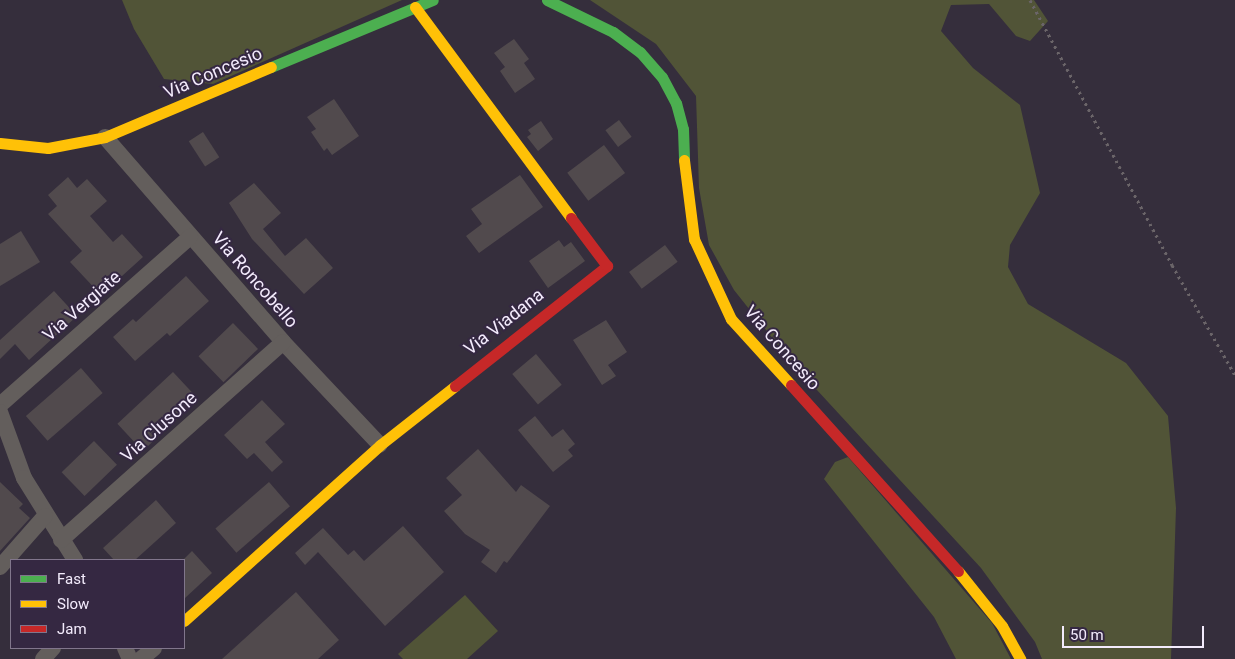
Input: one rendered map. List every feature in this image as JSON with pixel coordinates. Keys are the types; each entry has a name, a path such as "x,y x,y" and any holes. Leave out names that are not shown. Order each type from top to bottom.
{"street":[{"name":"Via Concesio","path":"0,143 48,148 105,137 433,0"},
{"name":"Via Concesio","path":"547,0 613,32 640,52 662,77 676,103 683,129 685,187 694,239 731,319 948,558 1002,626 1020,659"},
{"name":"Via Viadana","path":"185,620 380,445 607,266 415,7"},
{"name":"Via Roncobello","path":"105,137 283,342 380,445"},
{"name":"Via Vergiate","path":"0,405 190,237"},
{"name":"Via Clusone","path":"61,540 283,342"},
{"path":"0,412 24,478 45,516 74,559"},
{"path":"0,567 45,516"},
{"path":"42,659 52,649"},
{"path":"141,659 153,649"}],"path":[{"path":"1030,0 1172,266 1235,375"}],"green space":[{"path":"122,0 402,0 213,84 164,79 134,29"},
{"path":"590,0 1034,0 1048,21 1030,41 1016,36 989,4 951,5 941,31 973,68 1020,105 1040,193 1010,245 1008,267 1028,304 1126,363 1168,416 1176,508 1171,659 1042,659 1035,642 981,568 793,364 734,290 709,245 699,188 696,96 656,44"},
{"path":"848,457 992,623 1011,659 956,659 934,617 824,479 835,462"},
{"path":"465,595 498,631 467,659 403,659 398,654"}],"building":[{"path":"514,39 529,59 524,63 535,79 515,93 500,71 505,67 494,53"},
{"path":"334,99 359,136 332,155 327,148 324,151 311,132 316,129 307,117"},
{"path":"619,120 632,137 618,147 605,130"},
{"path":"541,121 553,139 538,151 527,137 531,134 528,130"},
{"path":"203,132 219,157 205,166 189,141"},
{"path":"604,145 625,173 588,201 567,173"},
{"path":"520,175 543,207 479,253 466,236 482,224 471,209"},
{"path":"68,177 77,188 87,179 107,201 90,216 113,242 122,234 143,257 101,295 70,262 82,251 48,214 57,206 48,195"},
{"path":"254,183 281,213 263,229 285,256 306,238 333,268 304,294 252,239 229,203"},
{"path":"21,231 40,262 0,286 0,244"},
{"path":"559,240 564,247 571,242 585,261 548,288 529,261"},
{"path":"665,245 678,262 642,289 629,272"},
{"path":"186,276 209,301 170,336 167,333 135,361 113,337 133,319 136,322"},
{"path":"54,291 77,316 29,360 15,344 0,359 0,340"},
{"path":"606,320 627,352 608,365 616,376 602,385 573,340"},
{"path":"233,323 258,349 223,382 198,356"},
{"path":"536,354 562,385 538,405 512,374"},
{"path":"81,368 103,393 48,441 26,416"},
{"path":"173,372 198,399 143,451 117,424"},
{"path":"262,400 285,424 265,442 283,462 272,472 254,453 247,459 224,435"},
{"path":"535,416 552,437 563,429 575,444 568,450 573,456 553,472 518,430"},
{"path":"94,441 117,465 85,496 62,472"},
{"path":"478,449 516,492 521,485 550,506 507,563 504,561 496,573 481,562 490,550 465,534 444,511 462,495 446,478"},
{"path":"0,482 23,504 19,508 30,518 0,551"},
{"path":"269,482 290,506 236,553 215,529"},
{"path":"156,500 176,523 136,559 113,559 103,548"},
{"path":"403,526 444,572 385,626 318,552 305,565 295,553 323,528 348,555 354,550 364,561"},
{"path":"192,551 212,573 185,598 185,559"},
{"path":"296,592 339,640 318,659 222,659"}],"traffic: fast":[{"path":"271,67 433,0"},
{"path":"547,0 613,32 640,52 662,77 676,103 683,129 684,160"}],"traffic: slow":[{"path":"415,7 571,218"},
{"path":"0,143 48,148 105,137 271,67"},
{"path":"684,160 694,239 731,319 791,385"},
{"path":"185,620 380,445 455,386"},
{"path":"958,571 1002,626 1020,659"}],"traffic: jam":[{"path":"455,386 607,266 571,218"},
{"path":"791,385 958,571"}]}
